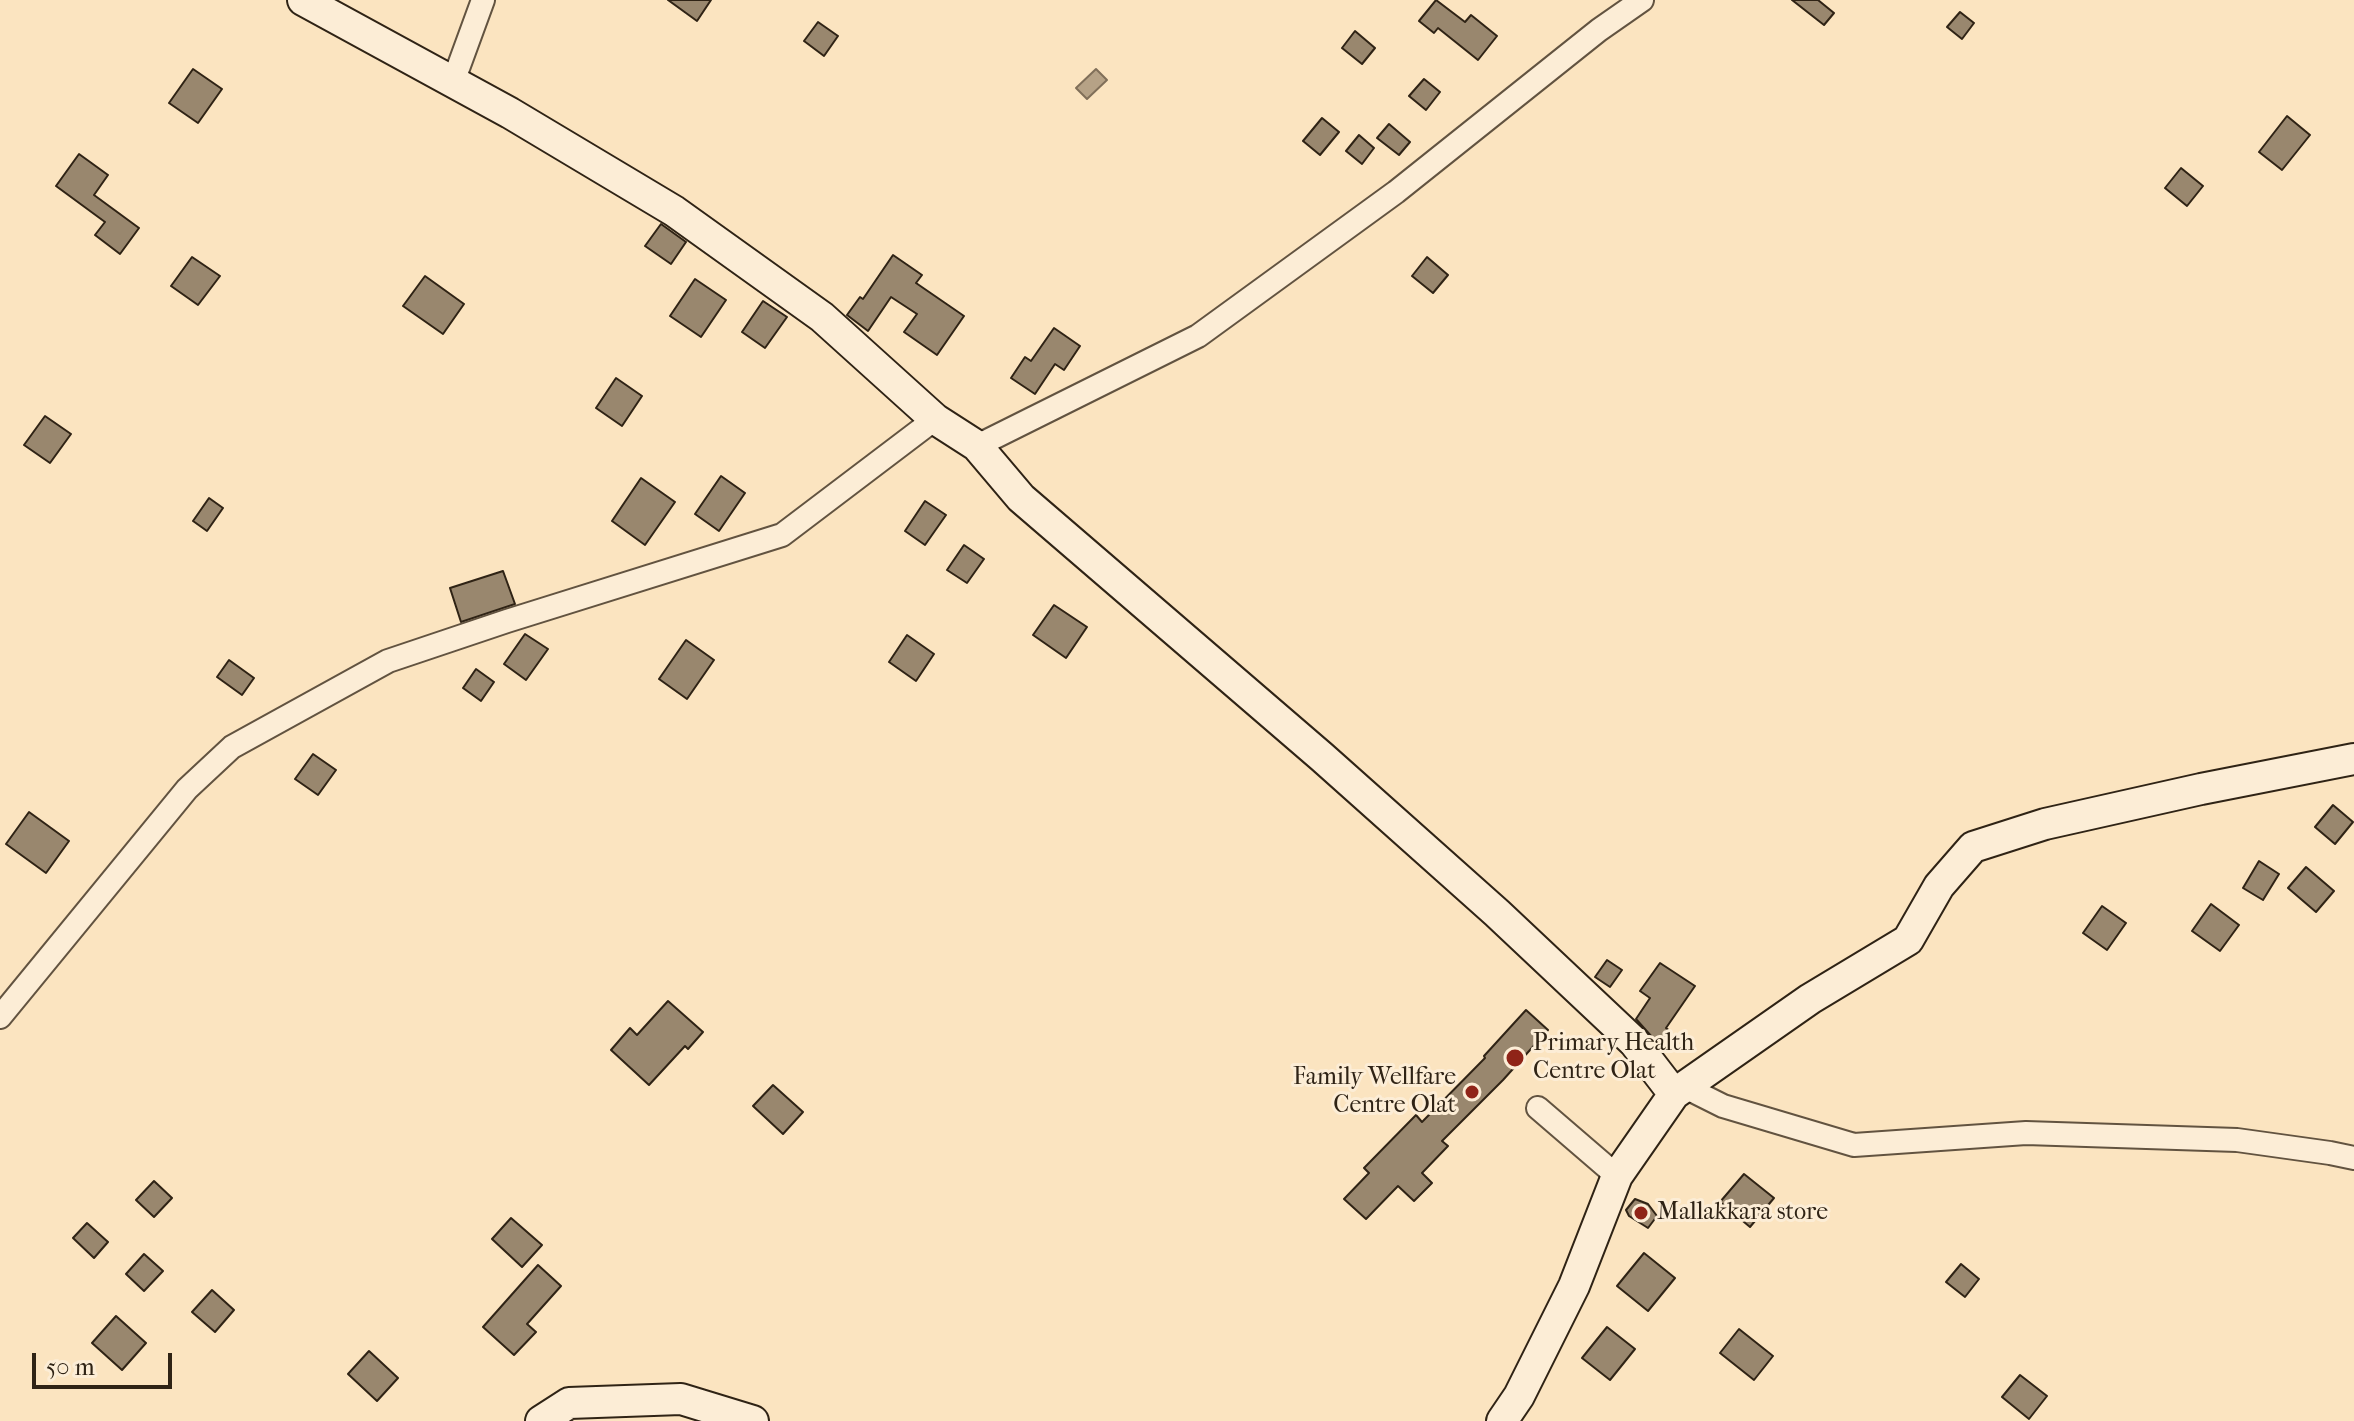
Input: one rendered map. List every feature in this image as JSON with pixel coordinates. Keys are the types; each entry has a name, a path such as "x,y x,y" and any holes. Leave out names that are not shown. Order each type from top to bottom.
{"street":[{"path":"303,0 510,113 674,211 822,317 935,419 977,446 1021,498 1322,757 1497,913 1634,1042 1680,1090 1854,1145 2026,1133 2237,1140 2354,1158"},
{"path":"453,82 483,0"},
{"path":"977,446 1198,336 1396,192 1599,30 1642,0"},
{"path":"0,1017 187,789 232,747 388,661 782,535 935,419"},
{"path":"1502,1421 1519,1396 1574,1286 1617,1176 1680,1090 1810,999 1908,940 1939,886 1973,847 2045,824 2354,759"},
{"path":"1538,1108 1617,1176"},
{"path":"541,1421 569,1403 681,1399 753,1421"}],"shaded area":[{"path":"1096,69 1107,80 1087,99 1076,88"}],"building":[{"path":"668,0 711,0 697,21"},
{"path":"1436,0 1465,22 1471,15 1497,36 1478,60 1438,28 1434,33 1419,21"},
{"path":"1792,0 1818,0 1834,13 1824,25"},
{"path":"1960,12 1974,23 1962,39 1947,27"},
{"path":"818,22 838,36 824,56 804,41"},
{"path":"1355,31 1375,48 1362,64 1342,48"},
{"path":"193,69 222,89 198,123 169,103"},
{"path":"1424,79 1440,92 1426,110 1409,96"},
{"path":"2287,116 2310,135 2282,170 2259,152"},
{"path":"1322,118 1339,132 1320,155 1303,141"},
{"path":"1389,124 1410,142 1399,155 1377,138"},
{"path":"1359,135 1374,148 1362,164 1346,151"},
{"path":"79,154 108,175 94,195 139,228 120,254 95,235 105,222 56,186"},
{"path":"2181,168 2203,186 2187,206 2165,188"},
{"path":"661,224 686,242 671,264 645,246"},
{"path":"893,255 922,275 916,283 964,316 937,355 904,332 917,314 891,297 868,331 847,315 860,297 863,299"},
{"path":"192,257 220,276 198,305 171,286"},
{"path":"1427,257 1448,275 1433,293 1412,276"},
{"path":"425,276 464,304 443,334 403,306"},
{"path":"695,279 726,300 701,337 670,316"},
{"path":"763,301 787,317 765,348 742,332"},
{"path":"1054,328 1080,346 1064,370 1055,364 1035,394 1011,378 1025,357 1031,361"},
{"path":"616,378 642,396 622,426 596,408"},
{"path":"45,416 71,434 50,463 24,445"},
{"path":"721,476 745,493 719,531 695,514"},
{"path":"641,478 675,502 645,545 612,521"},
{"path":"209,498 223,508 207,531 193,521"},
{"path":"925,501 946,515 925,545 905,531"},
{"path":"964,545 984,559 967,583 947,570"},
{"path":"503,571 515,604 461,622 450,588"},
{"path":"1054,605 1087,627 1066,658 1033,635"},
{"path":"525,634 548,649 526,680 504,664"},
{"path":"907,635 934,654 916,681 889,662"},
{"path":"686,640 714,660 687,699 659,679"},
{"path":"229,660 254,678 242,695 217,677"},
{"path":"476,669 494,682 481,701 463,688"},
{"path":"313,754 336,770 318,795 295,779"},
{"path":"2333,805 2353,822 2335,844 2315,827"},
{"path":"29,812 69,841 46,873 6,844"},
{"path":"2259,861 2279,874 2263,900 2243,888"},
{"path":"2306,867 2334,891 2316,912 2288,888"},
{"path":"2211,904 2239,925 2220,951 2192,931"},
{"path":"2102,906 2126,923 2107,950 2083,933"},
{"path":"1607,960 1622,970 1610,987 1595,977"},
{"path":"1660,963 1695,986 1666,1028 1670,1031 1660,1046 1636,1019 1650,998 1640,991"},
{"path":"668,1001 703,1032 688,1049 685,1046 649,1085 611,1050 630,1028 637,1035"},
{"path":"1526,1010 1548,1030 1442,1141 1448,1146 1422,1173 1432,1183 1414,1201 1398,1186 1366,1219 1344,1199 1369,1173 1364,1168 1416,1115 1422,1122 1485,1058"},
{"path":"773,1085 803,1112 783,1134 753,1106"},
{"path":"1744,1174 1774,1198 1750,1227 1720,1202"},
{"path":"154,1181 172,1198 154,1217 136,1200"},
{"name":"Mallakkara store","path":"1635,1199 1648,1204 1657,1216 1648,1228 1629,1216 1626,1210"},
{"path":"511,1218 542,1245 522,1267 492,1239"},
{"path":"87,1223 108,1242 94,1258 73,1238"},
{"path":"1644,1253 1675,1278 1648,1311 1617,1286"},
{"path":"144,1254 163,1271 144,1291 126,1274"},
{"path":"1961,1264 1979,1279 1965,1297 1946,1282"},
{"path":"538,1265 561,1286 527,1324 536,1332 514,1355 483,1327"},
{"path":"212,1290 234,1310 215,1332 192,1312"},
{"path":"116,1316 146,1343 122,1370 92,1343"},
{"path":"1607,1327 1635,1349 1610,1380 1582,1358"},
{"path":"1739,1329 1773,1356 1754,1380 1720,1353"},
{"path":"369,1351 398,1378 377,1401 348,1374"},
{"path":"2020,1375 2047,1396 2029,1419 2002,1397"}],"place":[{"name":"Primary Health Centre Olat","path":"1515,1058"},
{"name":"Family Wellfare Centre Olat","path":"1472,1092"},
{"name":"Mallakkara store","path":"1641,1213"}]}
